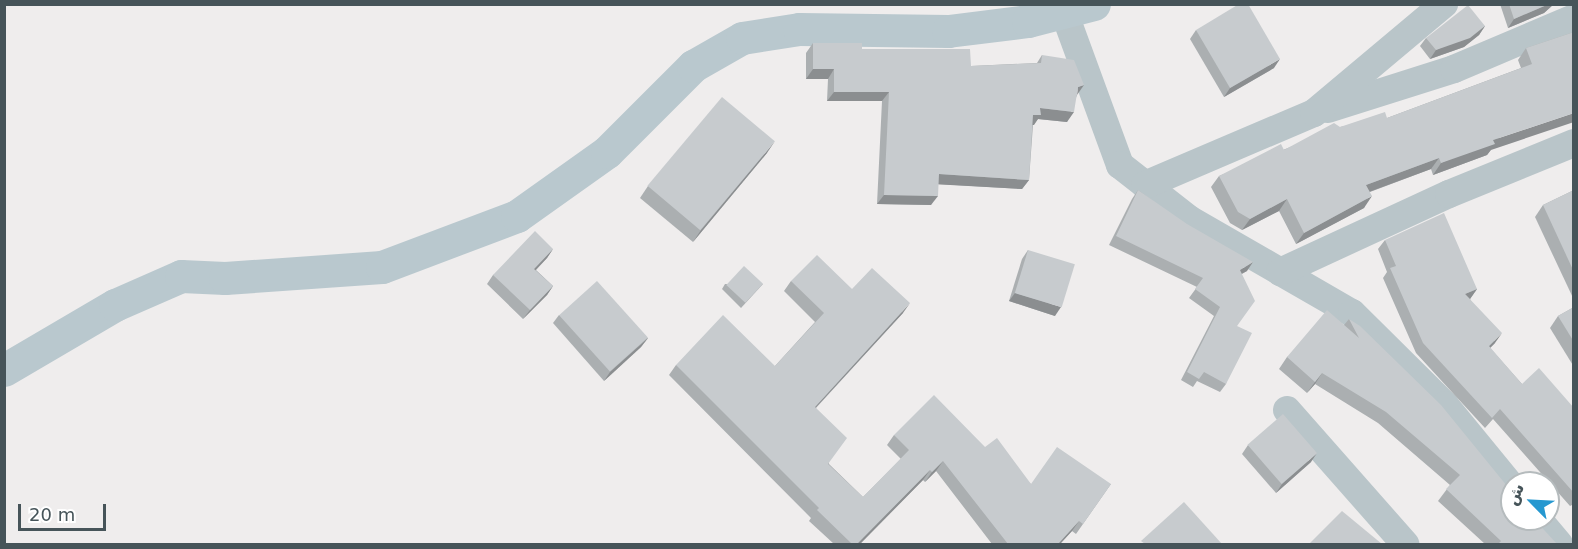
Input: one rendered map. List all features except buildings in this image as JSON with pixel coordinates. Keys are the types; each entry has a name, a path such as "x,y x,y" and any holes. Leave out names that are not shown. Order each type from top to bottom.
{"street":[{"path":"1314,113 1444,4"},
{"path":"4,370 115,305 181,276 225,278 382,267 445,246 517,216 607,152 693,66 742,38 800,29 948,31 1028,21 1079,8 1120,165 1189,219 1352,313 1445,405 1500,472"},
{"path":"1145,185 1314,113 1454,69 1574,18"},
{"path":"1280,272 1449,194 1574,143"},
{"path":"1287,410 1405,544"},
{"path":"1548,531 1558,544"}]}
